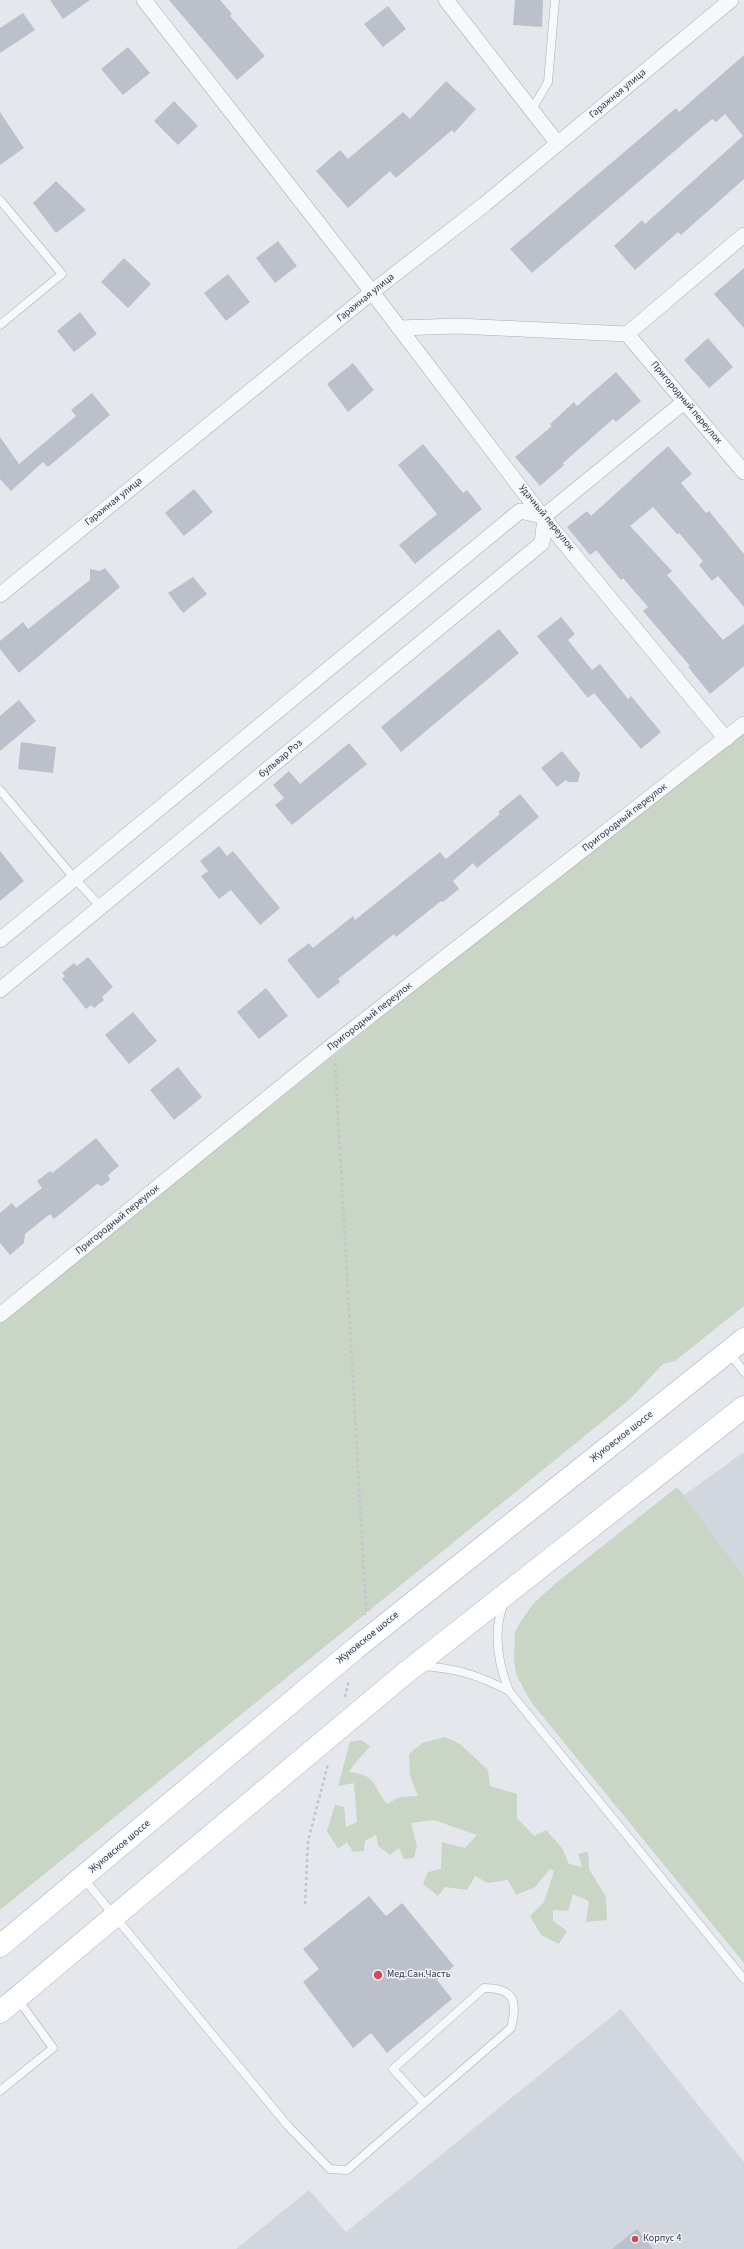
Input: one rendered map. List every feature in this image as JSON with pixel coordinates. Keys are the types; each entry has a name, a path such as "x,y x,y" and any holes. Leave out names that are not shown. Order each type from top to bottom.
{"main road":[{"name":"Жуковское шоссе","path":"0,1946 356,1648 736,1346"},
{"path":"0,2012 116,1917 337,1730 744,1407"}],"street":[{"name":"Удачный переулок","path":"144,0 372,292 544,517 726,739"},
{"path":"446,0 531,112 558,144"},
{"name":"Гаражная улица","path":"0,595 372,292 485,204 731,0"},
{"path":"399,328 457,326 627,334 744,235"},
{"name":"Пригородный переулок","path":"627,334 743,469"},
{"path":"0,940 520,511 544,517 684,402"},
{"name":"бульвар Роз","path":"0,990 542,543 544,517"},
{"name":"Пригородный переулок","path":"0,1315 334,1044 744,724"}],"lane":[{"path":"531,112 548,82 555,0"},
{"path":"0,200 62,274 0,325"},
{"path":"0,790 75,879 101,907"},
{"path":"736,1346 744,1372"},
{"path":"508,1594 500,1613 497,1637 500,1669 509,1691 744,1979"},
{"path":"416,1666 442,1667 469,1672 509,1691"},
{"path":"83,1878 288,2126 330,2169 347,2170 511,2028 515,2005 511,1996 503,1990 484,1988 393,2069 424,2103"},
{"path":"0,2091 53,2048 17,1998"}],"path":[{"path":"334,1044 366,1610 364,1617"},
{"path":"344,1700 349,1678"},
{"path":"305,1904 308,1841 329,1759"}],"shaded area":[{"path":"744,1452 744,1577 684,1495"},
{"path":"621,2009 744,2162 744,2249 236,2249 309,2190 346,2232"}],"green space":[{"path":"744,720 744,1306 675,1361 663,1364 629,1400 0,1910 0,1323 708,755"},
{"path":"677,1487 744,1577 744,1963 531,1702 516,1674 514,1659 515,1632 533,1604 556,1583"},
{"path":"445,1737 460,1744 488,1770 490,1786 517,1794 517,1818 534,1836 546,1830 562,1848 569,1864 582,1867 578,1854 588,1852 589,1869 606,1897 607,1920 586,1922 589,1901 573,1894 568,1911 553,1910 553,1921 567,1931 559,1944 541,1935 530,1916 544,1902 554,1871 550,1869 535,1887 516,1895 508,1880 488,1883 475,1876 467,1890 445,1887 438,1896 423,1884 428,1872 441,1869 442,1842 465,1848 477,1835 434,1820 411,1823 417,1846 414,1858 404,1859 399,1848 390,1855 378,1846 376,1835 365,1841 364,1851 353,1852 347,1842 338,1849 327,1831 335,1805 344,1807 346,1827 357,1822 354,1783 338,1786 350,1742 361,1740 370,1746 349,1772 358,1773 370,1779 387,1804 400,1797 418,1796 410,1776 409,1754 422,1743"}],"building":[{"path":"50,0 90,0 63,19"},
{"path":"169,0 220,0 232,14 230,16 265,56 237,80"},
{"path":"515,0 543,0 542,27 513,25"},
{"path":"388,6 406,29 383,47 364,24"},
{"path":"23,13 35,30 0,53 0,28"},
{"path":"128,47 150,73 123,95 101,69"},
{"path":"744,55 744,179 681,235 678,232 635,270 614,246 642,220 645,224 743,136 725,114 716,122 712,119 532,273 510,249 676,108 679,112"},
{"path":"446,81 476,109 454,133 452,130 396,178 390,171 348,208 316,171 340,150 348,159 403,112 410,119"},
{"path":"174,101 198,126 178,145 154,121"},
{"path":"0,112 24,148 0,165"},
{"path":"56,181 86,210 56,233 33,203"},
{"path":"278,241 297,266 275,283 256,258"},
{"path":"124,258 151,284 128,308 101,282"},
{"path":"744,268 744,328 714,294"},
{"path":"228,274 250,302 226,321 204,293"},
{"path":"80,312 97,334 74,352 57,331"},
{"path":"708,338 733,367 709,388 684,360"},
{"path":"353,363 374,390 348,412 327,384"},
{"path":"616,372 641,401 616,422 613,419 563,463 564,465 540,486 515,457 552,426 550,424 574,402 577,406"},
{"path":"92,393 110,415 48,467 43,462 11,491 0,479 0,437 19,464 76,416 71,410"},
{"path":"423,444 463,493 467,490 482,509 415,564 399,545 437,514 398,465"},
{"path":"668,446 692,474 681,483 706,513 709,511 744,554 744,607 718,576 712,581 699,565 703,561 679,533 677,534 653,507 630,526 672,571 667,575 723,640 744,624 744,666 710,694 688,667 690,666 643,611 648,607 623,578 621,580 596,550 590,555 567,527 587,511 591,516"},
{"path":"194,489 213,512 184,536 165,513"},
{"path":"105,568 120,587 19,673 0,649 0,641 23,622 28,629 90,580 90,569 100,571"},
{"path":"193,577 207,594 183,613 168,593"},
{"path":"561,617 575,634 568,640 592,670 600,664 628,699 631,696 661,732 641,749 594,693 588,698 537,636"},
{"path":"499,629 519,653 401,752 381,727"},
{"path":"19,700 36,721 0,751 0,716"},
{"path":"21,742 56,747 53,773 18,769"},
{"path":"349,743 367,764 292,825 275,805 284,798 273,785 289,771 300,784"},
{"path":"562,751 580,773 578,782 568,782 566,780 557,787 541,768"},
{"path":"520,794 539,817 477,868 473,863 453,881 459,889 443,902 441,901 396,937 394,934 338,979 340,982 318,999 287,960 309,943 313,948 353,916 355,920 440,852 446,859 500,814 498,812"},
{"path":"219,846 227,856 233,851 280,908 260,925 231,890 219,899 201,876 208,871 200,861"},
{"path":"0,851 24,881 0,901"},
{"path":"88,957 113,987 102,997 104,1000 94,1008 91,1005 86,1009 62,979 65,976 62,973 74,963 77,966"},
{"path":"266,988 288,1016 259,1039 237,1012"},
{"path":"133,1012 157,1041 129,1064 105,1035"},
{"path":"178,1067 202,1097 174,1120 150,1090"},
{"path":"96,1138 119,1166 108,1175 110,1180 102,1186 97,1184 54,1219 50,1214 25,1234 24,1243 10,1255 0,1243 0,1213 12,1203 16,1208 42,1188 37,1181 50,1171 52,1173"},
{"name":"Мед.Сан.Часть","path":"369,1896 386,1916 402,1903 454,1966 437,1980 452,1999 387,2053 371,2033 353,2048 303,1982 319,1969 303,1949"},
{"name":"Корпус 4","path":"637,2229 653,2249 612,2249"}],"place":[{"name":"Мед.Сан.Часть","path":"378,1975"},
{"name":"Корпус 4","path":"635,2239"}]}
